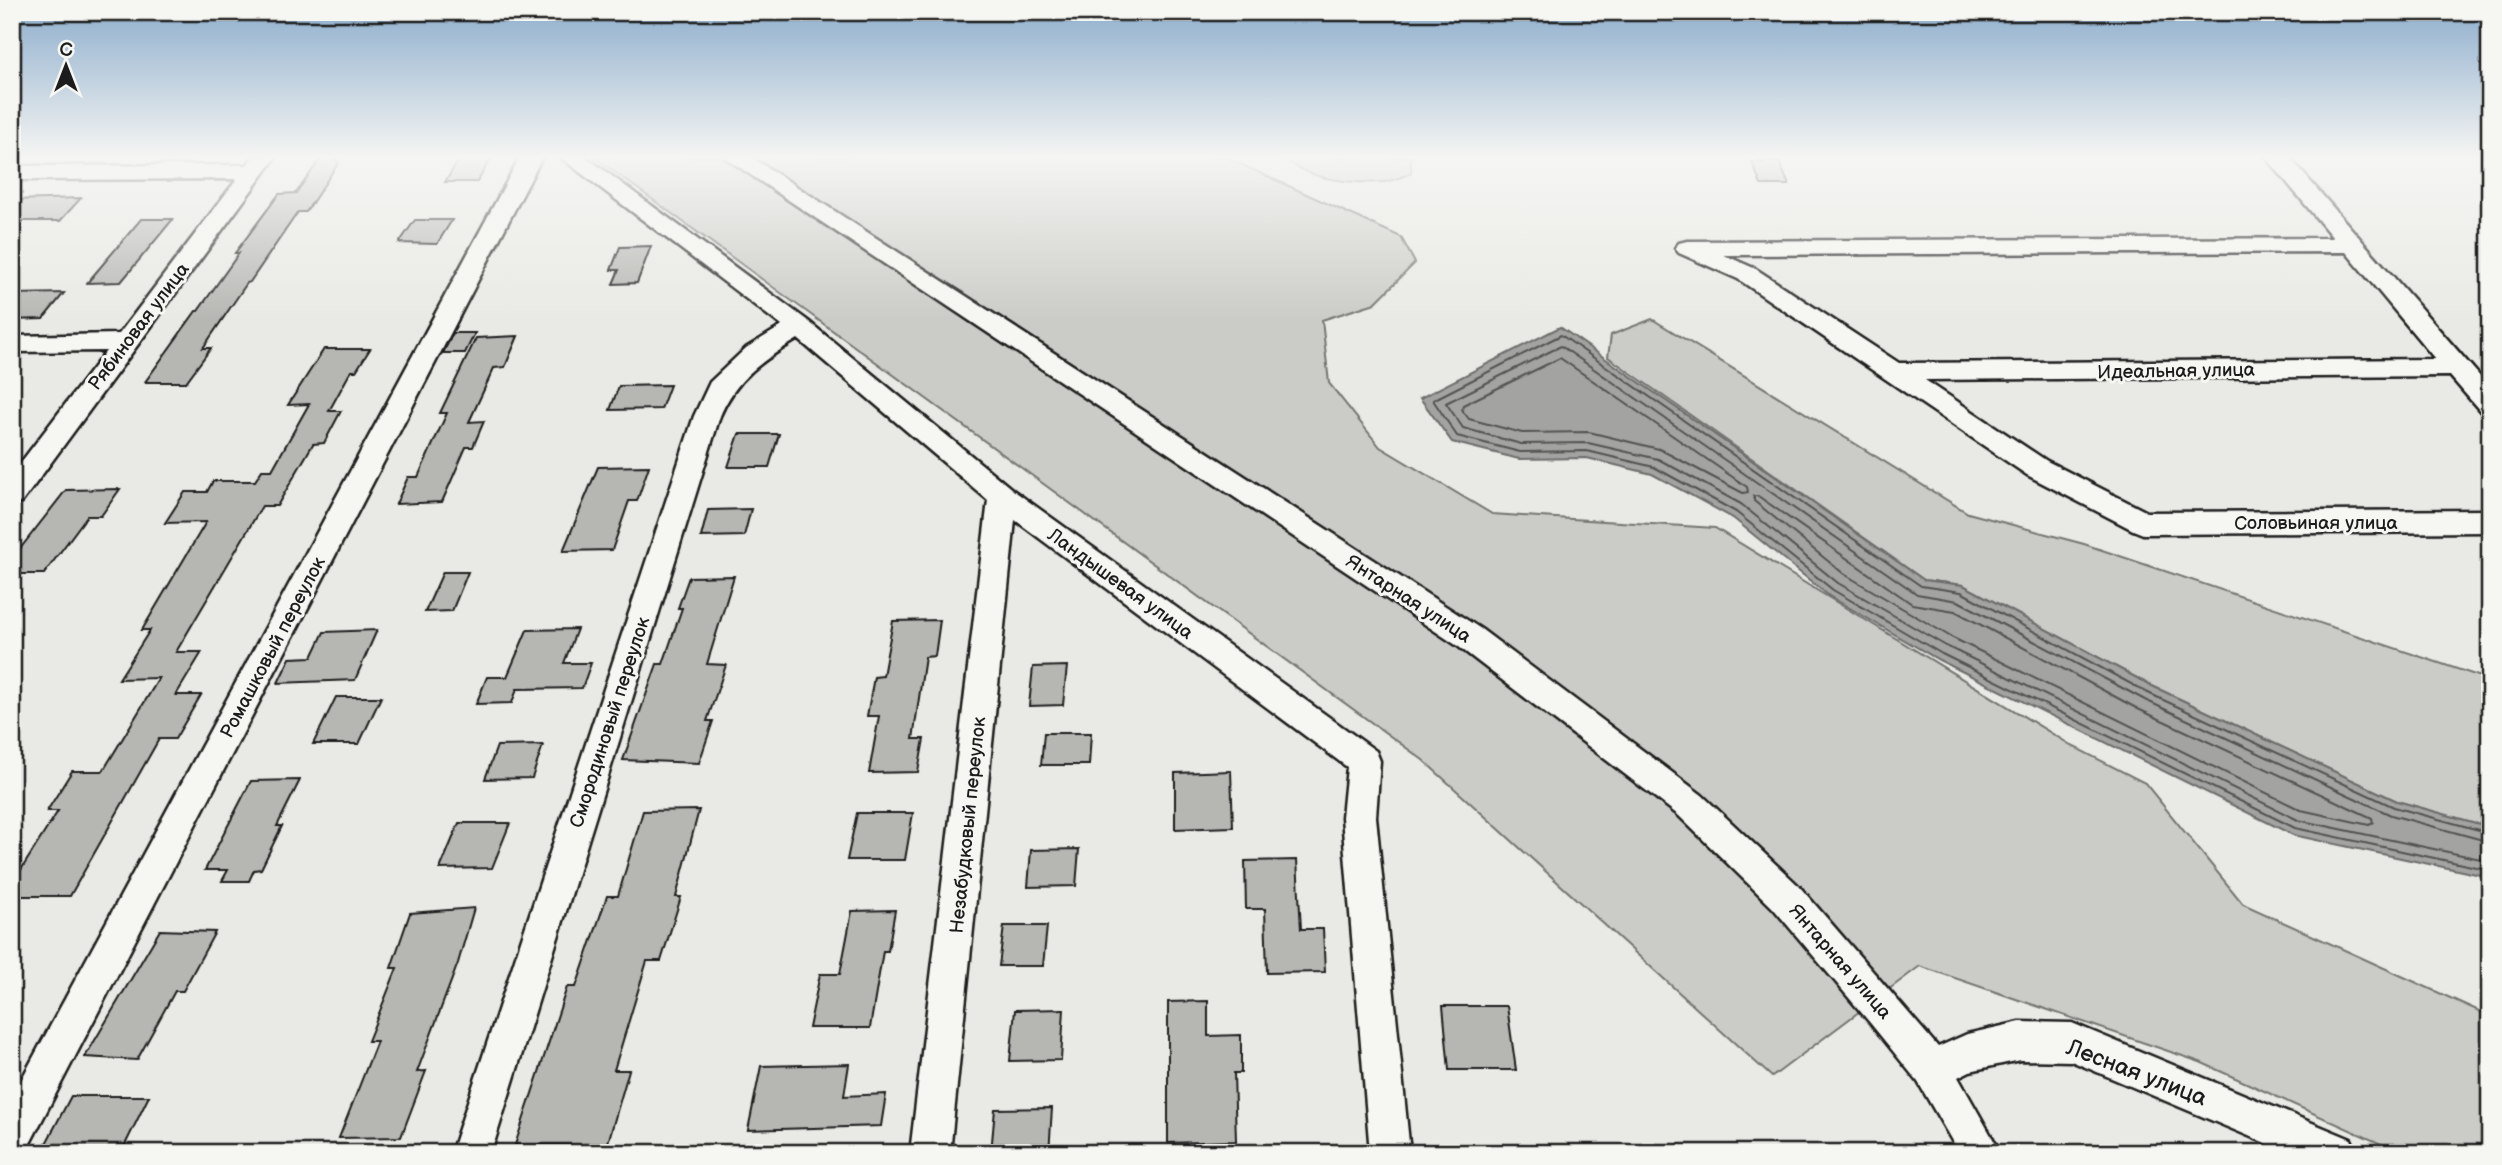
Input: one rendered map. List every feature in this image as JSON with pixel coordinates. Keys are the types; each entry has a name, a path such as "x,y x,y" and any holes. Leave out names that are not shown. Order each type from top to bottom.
{"street":[{"name":"Рябиновая улица","path":"12,495 225,211"},
{"name":"Ромашковый переулок","path":"12,1137 502,211"},
{"name":"Ландышевая улица","path":"644,211 799,327 1003,497 1364,761 1359,817 1390,1153"},
{"name":"Янтарная улица","path":"818,211 1470,638 1690,805 1786,897 1932,1069 1981,1153"},
{"path":"2324,211 2490,406"},
{"path":"1896,372 1747,274 1687,248 2352,244"},
{"name":"Смородиновый переулок","path":"471,1153 707,416 719,388 755,354 799,327"},
{"path":"12,344 125,342"},
{"name":"Идеальная улица","path":"1896,372 2456,367"},
{"name":"Соловьиная улица","path":"1896,372 2037,468 2143,523 2490,522"},
{"name":"Незабудковый переулок","path":"930,1153 1003,497"},
{"name":"Лесная улица","path":"1932,1069 1967,1053 2020,1041 2072,1042 2337,1153"}],"shaded area":[{"path":"669,211 1345,211 1401,237 1415,263 1375,303 1322,320 1329,383 1380,447 1492,514 1715,528 2074,747 2145,783 2243,904 2490,1016 2490,1153 2401,1153 2200,1062 1920,966 1772,1077 1423,760"},
{"path":"1652,319 1968,513 2084,544 2490,680 2490,827 2397,801 2150,685 1963,585 1924,580 1608,357 1611,335"}],"water":[{"path":"1560,327 1924,580 1963,585 2150,685 2397,801 2490,827 2490,877 2293,835 1939,660 1829,596 1733,518 1652,474 1587,458 1519,459 1452,442 1420,398"}],"building":[{"path":"12,211 69,211 60,221 12,221"},
{"path":"266,211 306,211 298,212 247,283 203,348 211,348 186,382 145,382 239,253 235,253"},
{"path":"141,219 173,219 121,282 87,283"},
{"path":"415,220 452,220 437,244 399,243"},
{"path":"651,246 637,283 613,284 619,270 611,270 620,247"},
{"path":"64,293 43,319 12,320 12,294"},
{"path":"453,333 475,333 465,353 443,353"},
{"path":"518,336 505,367 494,368 469,422 484,421 473,447 466,447 442,502 396,504 408,477 418,477 447,413 440,413 476,338"},
{"path":"324,349 370,349 356,371 351,371 329,411 341,411 324,443 313,444 277,506 262,506 176,652 202,652 176,695 201,695 175,739 159,739 70,896 12,896 12,884 58,811 47,811 72,771 103,771 159,678 119,679 150,630 142,630 206,522 165,523 185,492 207,492 213,481 255,481 262,470 272,470 309,404 288,405"},
{"path":"670,385 661,409 610,410 619,386"},
{"path":"739,434 779,434 769,467 728,467"},
{"path":"649,466 637,501 629,501 612,550 563,551 598,467"},
{"path":"120,489 101,516 87,516 44,574 12,574 12,559 66,490"},
{"path":"751,509 744,536 701,537 708,510"},
{"path":"443,572 468,572 452,611 425,612"},
{"path":"734,576 707,664 726,665 707,721 713,721 699,763 623,760 657,664 663,664 682,608 678,608 689,577"},
{"path":"940,620 935,656 925,657 913,739 924,739 918,772 869,773 879,716 867,716 874,677 883,676 893,621"},
{"path":"577,629 564,663 591,663 582,688 517,689 512,703 476,704 487,677 507,677 527,630"},
{"path":"377,630 355,680 278,683 290,658 312,657 324,632"},
{"path":"1067,666 1063,705 1029,706 1033,667"},
{"path":"336,697 381,697 359,744 313,744"},
{"path":"1044,733 1091,733 1089,765 1041,765"},
{"path":"543,745 532,778 485,779 497,746"},
{"path":"1231,771 1233,827 1175,829 1175,773"},
{"path":"300,780 277,826 282,826 261,869 254,870 249,881 222,881 228,870 205,870 251,781"},
{"path":"699,810 676,897 681,897 661,961 647,961 614,1070 629,1070 607,1146 515,1145 567,987 576,987 607,896 618,896 643,811"},
{"path":"857,813 913,813 905,860 847,860"},
{"path":"459,823 510,823 492,868 440,869"},
{"path":"1079,849 1076,886 1028,887 1031,850"},
{"path":"1297,860 1301,929 1323,929 1325,972 1267,973 1265,909 1246,909 1245,861"},
{"path":"474,908 458,963 417,1072 426,1071 401,1137 339,1138 377,1041 368,1041 397,968 391,968 410,913"},
{"path":"895,910 888,951 883,951 870,1028 809,1028 820,974 840,974 852,911"},
{"path":"1004,926 1047,926 1043,966 999,966"},
{"path":"160,930 215,932 183,991 175,991 137,1060 85,1057"},
{"path":"1208,1001 1208,1036 1241,1035 1241,1073 1234,1073 1236,1141 1168,1143 1168,1002"},
{"path":"1443,1006 1507,1006 1516,1070 1449,1070"},
{"path":"1064,1009 1061,1060 1010,1061 1015,1010"},
{"path":"849,1064 844,1096 886,1094 881,1126 748,1130 761,1066"},
{"path":"71,1096 149,1096 121,1153 41,1153"},
{"path":"1052,1108 1049,1153 991,1153 995,1109"}]}
